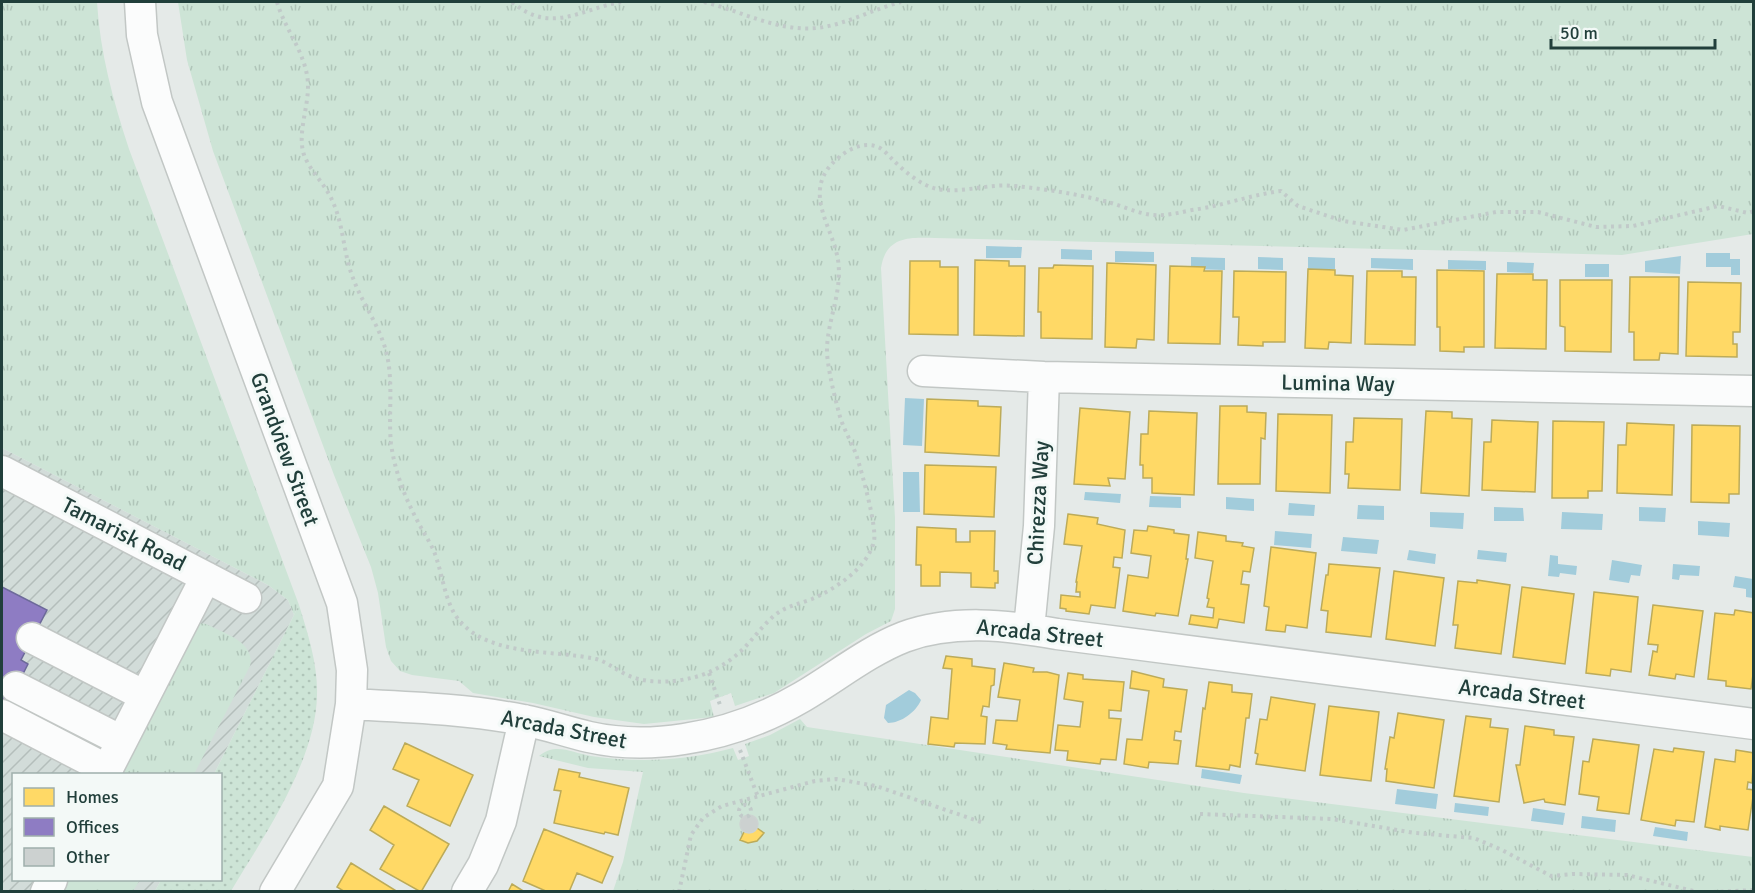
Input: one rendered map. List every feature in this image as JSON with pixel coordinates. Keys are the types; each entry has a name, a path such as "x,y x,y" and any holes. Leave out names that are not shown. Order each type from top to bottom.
{"street":[{"name":"Grandview Street","path":"140,2 142,35 157,102 342,603 352,670 351,704 338,786 275,891"},
{"name":"Lumina Way","path":"924,371 1044,377 1754,391"},
{"name":"Chirezza Way","path":"1029,629 1039,526 1044,377"},
{"name":"Tamarisk Road","path":"2,471 246,598"},
{"path":"2,715 107,772 206,577"},
{"name":"Arcada Street","path":"351,704 482,713 524,720 616,742 651,743 686,739 730,729 769,716 883,646 906,636 972,625 1029,629 1754,724"},
{"path":"32,639 145,696"},
{"path":"16,687 122,741"},
{"path":"467,891 483,865 501,821 524,720"}],"path":[{"path":"277,2 307,72 308,101 303,129 303,151 332,199 343,232 350,273 384,344 391,380 392,444 398,478 434,551 448,600 455,614 475,634 490,641 517,649 602,660 635,678 671,681 709,673 742,650 763,626 785,608 813,598 849,576 868,556 874,544 875,528 857,457 839,414 827,354 839,273 835,247 822,213 819,192 825,173 832,164 851,149 862,146 879,147 917,180 937,189 1007,185 1043,189 1090,198 1151,215 1172,215 1281,191 1298,206 1343,221 1403,230 1496,212 1538,212 1596,227 1634,226 1718,206 1748,213 1754,211"},
{"path":"512,2 531,15 558,18 574,17 602,5 621,2"},
{"path":"704,2 766,22 797,28 828,26 901,2"},
{"path":"709,673 723,714"},
{"path":"738,745 758,797"},
{"path":"679,891 696,826 711,812 815,781 836,779 887,788 981,822"},
{"path":"1200,814 1332,819 1426,834 1474,838 1511,854 1551,876 1627,875 1698,891"},
{"path":"1713,891 1754,890"}],"shaded area":[{"path":"2,448 268,585 288,600 294,615 215,773 12,773 12,881 160,881 155,891 2,891"}],"green space":[{"path":"2,2 97,2 108,76 129,149 299,605 294,615 288,600 268,585 2,448"},
{"path":"178,2 1753,2 1753,234 1622,255 925,238 900,241 888,250 881,268 895,518 895,609 891,621 866,634 774,693 735,706 731,693 710,701 714,717 644,724 594,717 533,703 473,693 459,681 412,675 400,671 391,661 386,647 378,593 371,567 334,475 213,151 187,60"},
{"path":"299,605 314,661 317,695 308,746 286,797 231,891 155,891 160,881 222,881 222,773 215,773"},
{"path":"200,623 237,639 248,651 251,658 250,666 195,773 123,773"},
{"path":"800,719 807,727 1244,793 1753,857 1753,891 613,891 623,862 643,772 588,768 539,756 558,749 609,758 662,760 698,756 733,748 738,760 749,756 745,744 770,735"},
{"path":"68,881 139,881 133,891 62,892"}],"water":[{"path":"986,246 1022,247 1021,258 986,258"},
{"path":"1061,249 1092,250 1092,260 1061,259"},
{"path":"1115,251 1154,252 1154,262 1115,262"},
{"path":"1706,253 1730,253 1730,259 1740,259 1740,275 1731,275 1731,267 1706,267"},
{"path":"1681,256 1680,274 1645,272 1645,261"},
{"path":"1191,257 1225,258 1225,270 1191,269"},
{"path":"1258,257 1283,258 1283,270 1258,269"},
{"path":"1308,257 1335,258 1335,269 1308,269"},
{"path":"1371,258 1413,259 1413,270 1371,268"},
{"path":"1448,260 1486,261 1486,270 1448,269"},
{"path":"1507,262 1534,263 1533,273 1507,272"},
{"path":"1585,264 1609,264 1609,277 1585,277"},
{"path":"905,398 924,399 922,446 903,445"},
{"path":"903,472 919,472 920,512 903,512"},
{"path":"1085,492 1121,494 1120,503 1084,500"},
{"path":"1150,496 1181,497 1181,508 1149,507"},
{"path":"1226,497 1254,499 1254,511 1226,509"},
{"path":"1289,503 1315,505 1314,516 1288,515"},
{"path":"1358,505 1384,506 1384,520 1357,519"},
{"path":"1494,507 1523,508 1524,521 1494,521"},
{"path":"1639,507 1666,508 1665,522 1639,521"},
{"path":"1430,512 1464,513 1463,529 1430,527"},
{"path":"1562,512 1603,514 1602,530 1561,529"},
{"path":"1698,521 1730,523 1729,537 1698,535"},
{"path":"1275,531 1312,534 1311,548 1274,545"},
{"path":"1343,537 1379,540 1377,554 1341,551"},
{"path":"1409,550 1436,554 1435,564 1407,560"},
{"path":"1478,550 1507,553 1506,562 1477,559"},
{"path":"1550,555 1558,556 1558,564 1577,566 1576,575 1560,573 1559,577 1548,576"},
{"path":"1612,560 1642,565 1640,576 1631,575 1629,583 1609,580"},
{"path":"1673,564 1700,566 1699,576 1680,575 1679,580 1672,579"},
{"path":"1735,576 1753,579 1753,598 1746,597 1746,589 1733,587"},
{"path":"909,690 921,700 919,704 903,719 888,723 884,718 886,705"},
{"path":"1202,769 1242,775 1240,784 1201,778"},
{"path":"1397,789 1438,794 1436,809 1395,804"},
{"path":"1455,803 1489,807 1488,816 1454,812"},
{"path":"1533,808 1565,813 1563,825 1531,821"},
{"path":"1582,816 1616,820 1615,832 1581,828"},
{"path":"1655,827 1688,832 1687,841 1653,836"}],"building: Homes":[{"path":"975,260 1009,261 1009,266 1025,266 1024,336 974,335"},
{"path":"910,261 940,261 940,267 958,267 958,335 909,334"},
{"path":"1107,263 1156,265 1154,340 1137,339 1136,348 1105,347"},
{"path":"1054,265 1093,266 1092,339 1041,338 1041,312 1038,312 1039,268 1053,268"},
{"path":"1170,266 1205,267 1204,271 1222,271 1220,344 1168,343"},
{"path":"1308,269 1335,270 1335,275 1353,276 1351,343 1329,342 1328,349 1305,348"},
{"path":"1437,270 1484,271 1484,347 1464,347 1464,352 1440,351 1440,327 1437,327"},
{"path":"1234,271 1286,272 1285,342 1263,342 1263,346 1238,345 1239,317 1233,317"},
{"path":"1367,271 1402,271 1402,277 1416,277 1415,345 1365,344"},
{"path":"1497,274 1533,274 1533,280 1547,280 1546,349 1495,348"},
{"path":"1630,277 1679,277 1678,354 1660,353 1659,360 1634,360 1634,332 1629,332"},
{"path":"1560,280 1612,280 1611,352 1565,351 1565,327 1560,326"},
{"path":"1688,282 1741,283 1740,332 1733,332 1733,344 1737,344 1737,357 1686,356"},
{"path":"927,399 978,401 978,406 1001,407 999,456 925,452"},
{"path":"1220,406 1247,406 1247,412 1266,413 1265,439 1261,438 1260,484 1218,484"},
{"path":"1080,408 1130,412 1125,479 1108,478 1110,486 1074,484"},
{"path":"1149,411 1197,413 1194,495 1152,493 1152,478 1143,478 1143,465 1140,465 1141,434 1148,434"},
{"path":"1426,411 1452,412 1452,418 1472,419 1469,496 1421,493"},
{"path":"1278,414 1332,415 1330,493 1276,491"},
{"path":"1354,418 1402,419 1400,490 1348,488 1349,474 1345,474 1346,442 1353,442"},
{"path":"1492,420 1538,422 1535,492 1482,490 1484,442 1491,442"},
{"path":"1553,421 1604,422 1602,491 1588,491 1588,498 1552,498"},
{"path":"1627,423 1674,425 1672,495 1617,493 1618,445 1626,445"},
{"path":"1692,425 1740,426 1739,494 1729,494 1729,503 1691,502"},
{"path":"925,465 996,467 994,517 924,514"},
{"path":"1068,514 1098,518 1097,524 1125,530 1122,558 1114,557 1113,567 1120,568 1115,608 1091,605 1089,614 1060,608 1061,595 1080,597 1080,592 1076,592 1076,582 1082,546 1064,544"},
{"path":"1148,526 1189,535 1186,559 1188,559 1178,616 1156,613 1155,616 1123,611 1128,575 1148,578 1151,556 1131,553 1134,530 1147,531"},
{"path":"917,527 956,529 956,542 970,542 970,531 995,531 994,571 998,571 998,583 995,583 995,588 971,587 971,573 940,572 940,586 921,586 921,565 916,565"},
{"path":"1198,532 1226,536 1226,541 1243,543 1242,546 1254,548 1250,572 1243,571 1241,584 1249,585 1244,623 1219,619 1217,628 1189,624 1191,615 1213,618 1214,608 1207,607 1213,561 1195,558"},
{"path":"1271,547 1316,553 1307,628 1286,625 1285,632 1266,630 1269,607 1264,606"},
{"path":"1329,564 1380,568 1371,637 1326,632 1328,611 1321,610"},
{"path":"1394,571 1444,578 1435,646 1386,639"},
{"path":"1477,580 1510,585 1501,654 1455,648 1458,625 1453,625 1458,581 1477,583"},
{"path":"1522,587 1574,594 1565,664 1513,657"},
{"path":"1594,592 1638,597 1631,672 1611,669 1610,676 1586,673"},
{"path":"1653,605 1703,611 1694,677 1676,674 1675,679 1649,675 1653,651 1657,652 1658,645 1648,644"},
{"path":"1735,610 1754,613 1754,667 1751,689 1726,686 1726,681 1708,679 1715,613 1734,615"},
{"path":"946,656 972,659 972,666 995,669 989,707 983,706 981,716 987,717 985,744 955,743 954,747 928,744 931,717 948,719 952,669 943,668"},
{"path":"1004,663 1034,668 1033,672 1059,675 1050,753 1006,749 1007,745 993,743 996,720 1017,721 1020,700 998,697"},
{"path":"1132,671 1164,679 1163,687 1187,690 1181,732 1175,731 1174,740 1181,741 1178,764 1149,762 1148,768 1124,764 1127,739 1142,740 1149,691 1130,688"},
{"path":"1068,673 1083,675 1083,679 1124,682 1121,711 1109,710 1109,718 1121,719 1116,760 1101,759 1100,764 1067,760 1068,751 1055,750 1058,725 1080,727 1083,702 1064,699"},
{"path":"1209,682 1232,685 1232,692 1252,694 1249,718 1246,718 1240,767 1230,765 1229,770 1196,766 1203,708 1205,709"},
{"path":"1271,697 1315,704 1305,771 1256,764 1258,754 1255,753 1260,719 1267,720"},
{"path":"1329,706 1379,712 1371,781 1320,775"},
{"path":"1398,713 1444,720 1434,788 1386,781 1387,769 1385,769 1390,737 1394,738"},
{"path":"1466,716 1491,719 1490,727 1508,729 1499,802 1454,796"},
{"path":"1525,726 1554,730 1554,735 1574,737 1565,805 1545,802 1544,799 1524,803 1516,765 1520,765"},
{"path":"1593,739 1639,745 1629,814 1597,810 1599,797 1579,794 1583,761 1589,762"},
{"path":"405,743 473,775 450,826 407,806 419,780 393,769"},
{"path":"1674,748 1704,752 1694,822 1676,820 1675,826 1641,820 1654,749 1673,752"},
{"path":"1736,750 1754,753 1752,783 1748,782 1747,789 1754,790 1748,830 1720,826 1720,830 1705,827 1715,759 1735,762"},
{"path":"559,769 580,773 579,777 629,788 618,835 554,823 561,791 554,790"},
{"path":"384,806 449,844 421,892 380,869 394,845 370,830"},
{"path":"757,828 764,833 757,841 748,843 740,840 744,832"},
{"path":"544,829 613,857 602,883 577,873 569,892 548,892 523,881"},
{"path":"351,863 398,892 345,892 337,887"},
{"path":"512,884 525,892 508,892"}],"building: Offices":[{"path":"2,587 47,610 21,660 28,664 6,707 2,704"}],"building: Other":[{"path":"745,815 753,815 758,820 756,831 745,833 740,828 740,820"}]}
